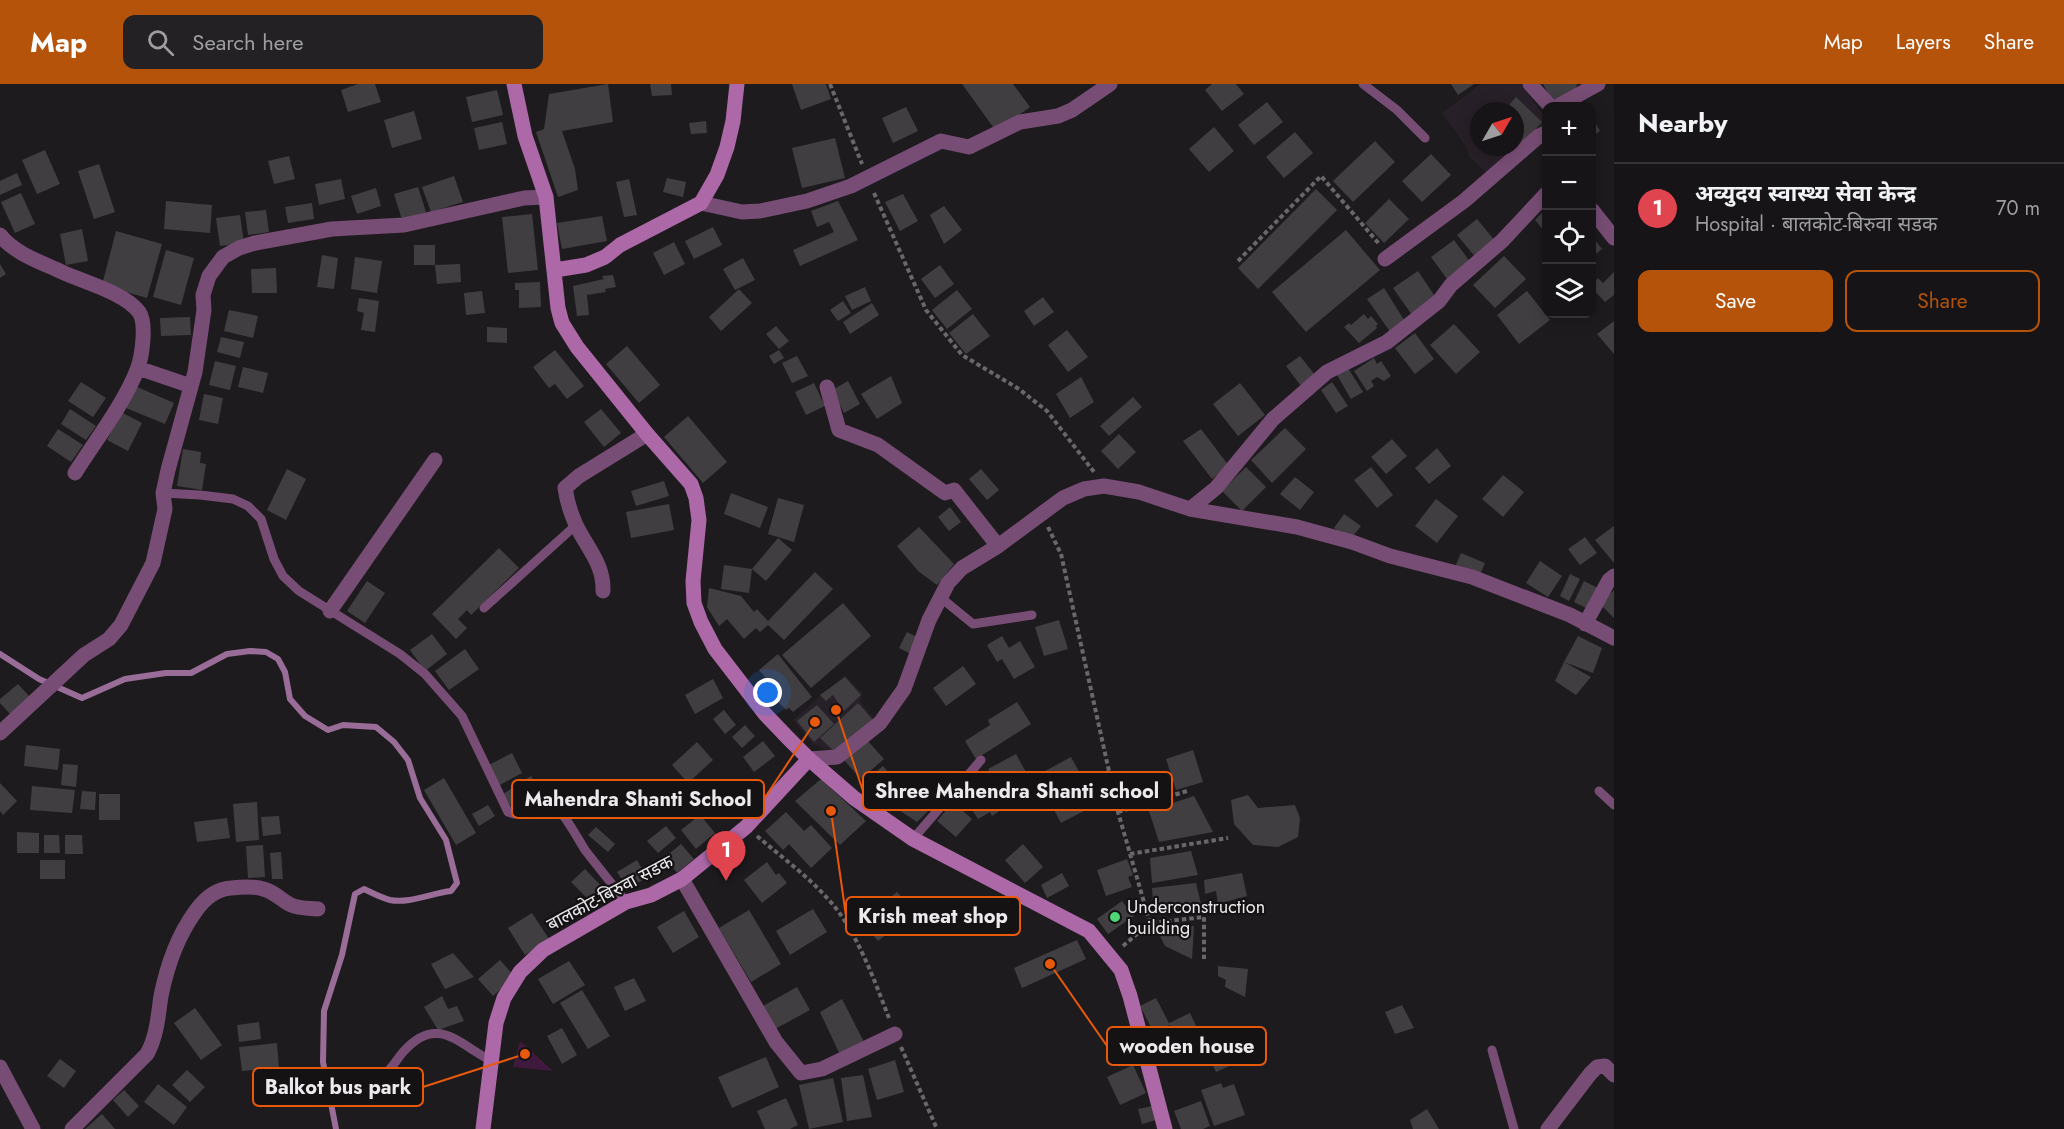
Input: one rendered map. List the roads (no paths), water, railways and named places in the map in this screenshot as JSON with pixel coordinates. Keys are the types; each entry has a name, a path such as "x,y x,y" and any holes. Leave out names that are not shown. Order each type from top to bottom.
{"main road":[{"path":"514,84 525,136 546,197 558,308 562,323 577,347 647,434 691,484 696,498 699,520 693,581 694,603 715,649 758,704 809,759 854,798 913,839 1089,931 1121,970 1165,1129"},
{"path":"555,270 586,265 605,257 620,244 701,203 717,175 727,147 733,121 737,84"},
{"name":"बालकोट-बिरुवा सडक","path":"483,1129 496,1023 504,998 520,972 543,950 626,902 651,895 682,879 746,827 809,759"}],"street":[{"path":"701,203 742,212 760,211 807,201 851,186 941,141 969,147 1020,122 1058,116 1072,110 1110,84"},
{"path":"1530,84 1546,102"},
{"path":"1565,102 1598,84"},
{"path":"1384,259 1464,201 1542,135"},
{"path":"0,733 84,655 109,639 121,625 153,563 165,510 163,493 191,386 204,310 203,295 209,276 223,257 239,248 332,229 404,225 524,198 546,197"},
{"path":"1190,509 1216,488 1273,419 1327,372 1387,342 1438,301 1451,285 1502,241 1542,198"},
{"path":"1596,215 1614,237"},
{"path":"0,235 7,243 32,259 128,301 140,314 144,326 138,368 128,390 75,473"},
{"path":"138,368 191,386"},
{"path":"827,387 839,430 878,445 945,493 954,490 998,546"},
{"path":"603,591 604,578 598,562 576,525 567,502 566,488 587,471 647,434"},
{"path":"330,611 435,460"},
{"path":"809,759 837,757 880,723 904,689 929,620 940,597 948,583 962,568 998,546 1062,498 1084,489 1104,486 1138,492 1190,509 1274,522 1323,533 1390,556 1491,583 1570,615 1614,638"},
{"path":"1585,624 1609,580 1614,576"},
{"path":"682,879 776,1042 801,1073 822,1069 895,1034"},
{"path":"72,1129 138,1064 154,1042 169,964 178,940 202,902 220,889 264,889 290,904 301,908 318,909"},
{"path":"1548,1129 1597,1067 1605,1066 1614,1075"},
{"path":"0,1067 33,1129"}],"lane":[{"path":"1363,84 1397,110 1425,138"},
{"path":"163,493 233,499 248,506 261,519 274,559 283,576 299,591 400,654 425,674 462,716 508,812 514,814 541,800 548,800 552,803 626,902"},
{"path":"484,608 576,525"},
{"path":"940,597 973,624 1032,615"},
{"path":"913,839 981,760"},
{"path":"1599,791 1614,805"},
{"path":"377,1077 392,1069 403,1052 416,1040 427,1035 450,1035 492,1060"},
{"path":"1492,1050 1514,1129"}],"waterway":[{"path":"0,654 39,679 82,698 125,679 166,673 191,673 227,654 250,651 266,652 278,659 285,672 290,699 305,716 328,730 343,725 376,727 394,742 408,760 420,798 446,840 457,883 451,891 405,901 390,900 364,889 355,894 342,955 324,1011 323,1062 336,1129"}],"place":[{"name":"Shree Mahendra Shanti school","path":"836,710"},
{"name":"Mahendra Shanti School","path":"815,722"},
{"name":"Krish meat shop","path":"831,811"},
{"name":"अव्युदय स्वास्थ्य सेवा केन्द्र","path":"726,881"},
{"name":"Underconstruction building","path":"1115,917"},
{"name":"wooden house","path":"1050,964"},
{"name":"Balkot bus park","path":"525,1054"}]}
